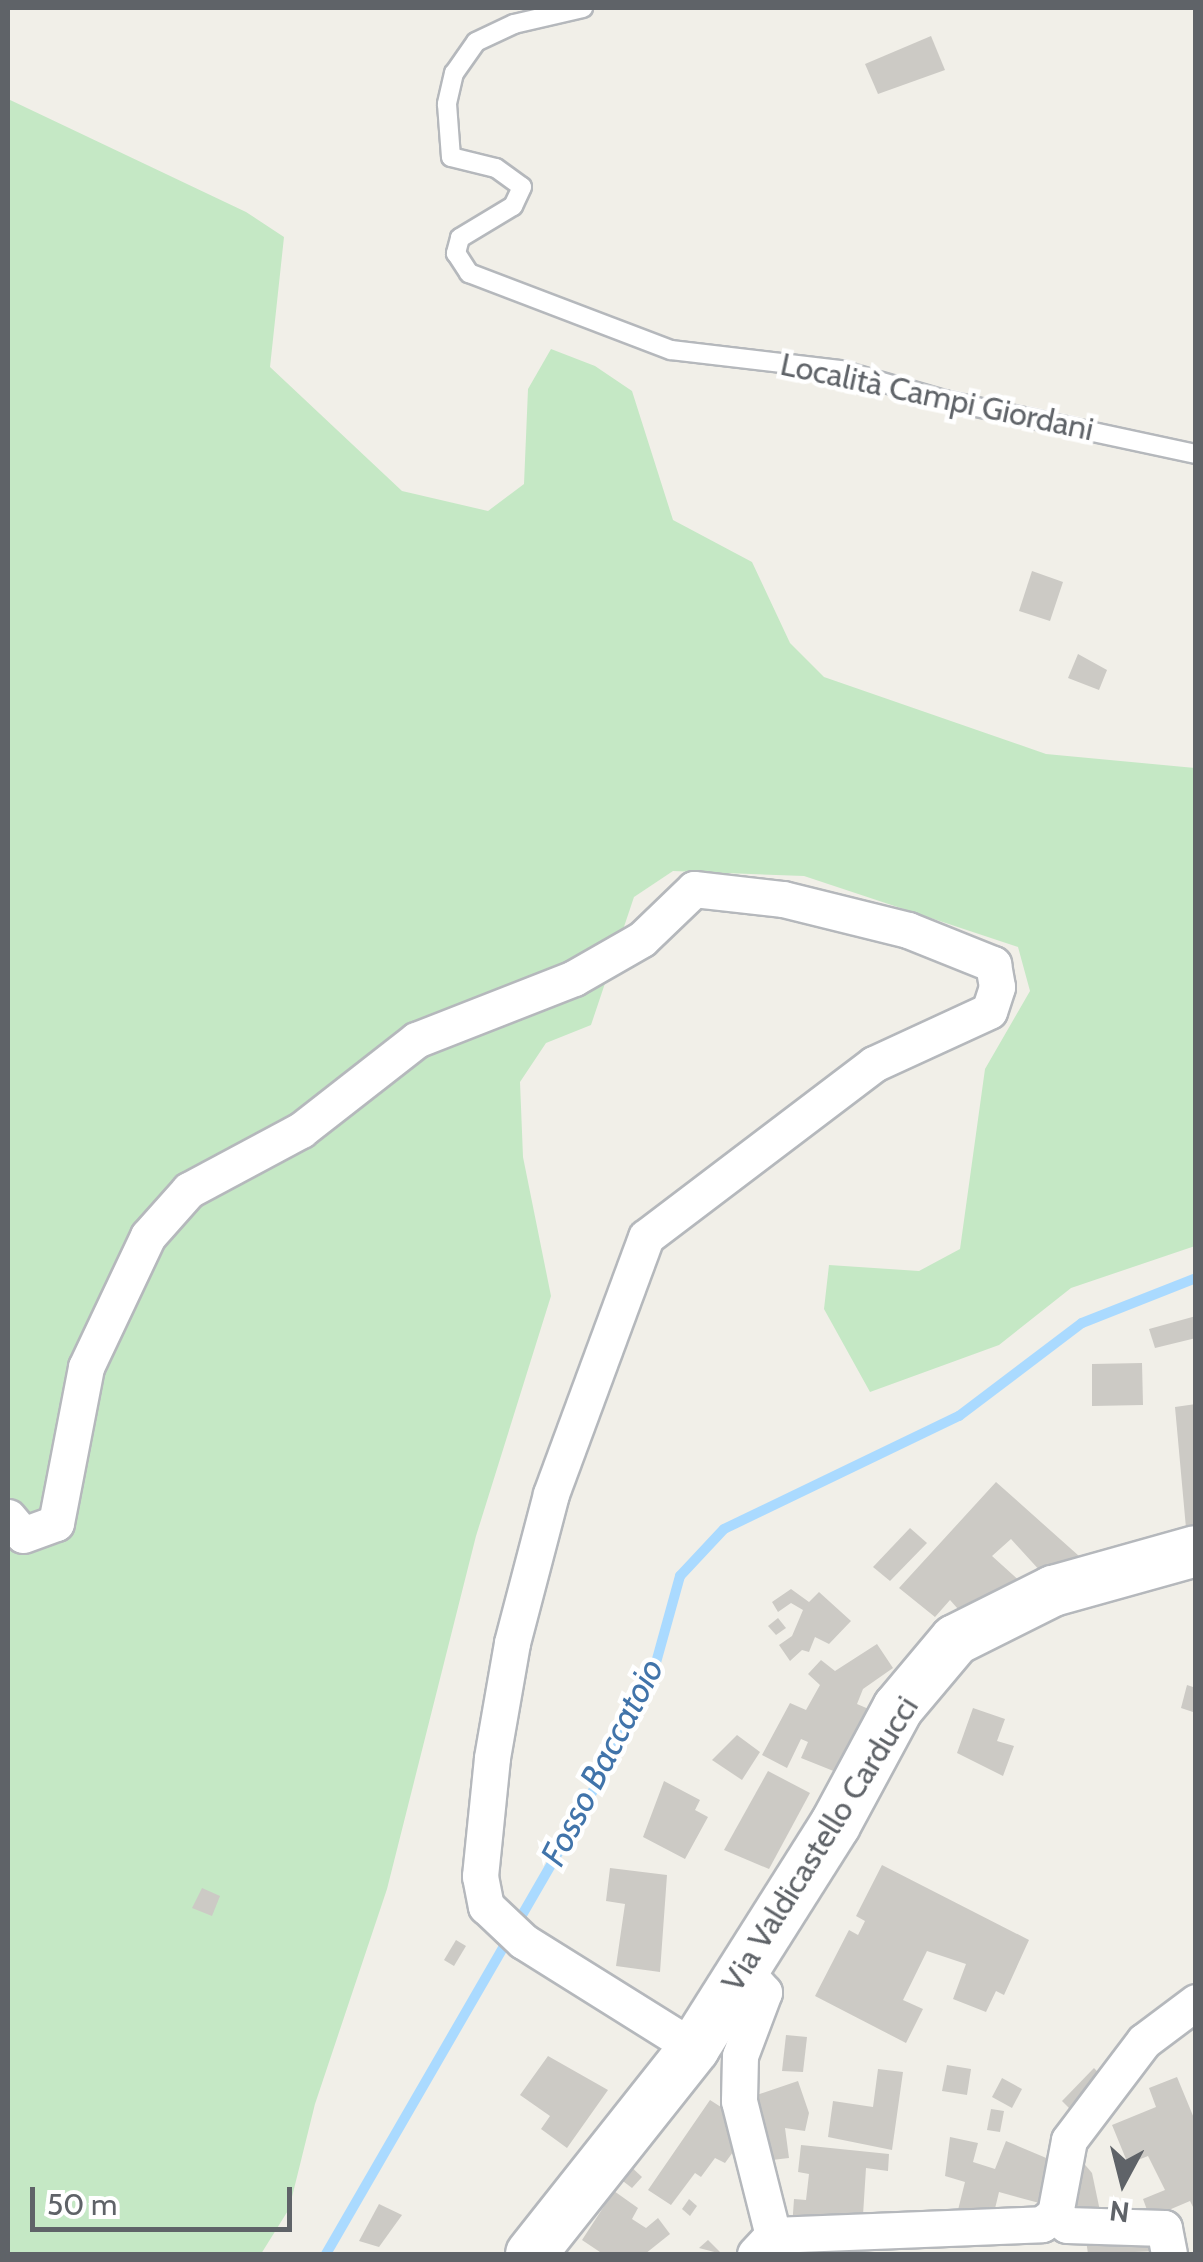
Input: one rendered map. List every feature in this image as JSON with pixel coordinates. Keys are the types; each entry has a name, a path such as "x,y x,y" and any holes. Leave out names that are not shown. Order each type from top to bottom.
{"street":[{"path":"8,1517 22,1534 56,1523 86,1367 148,1236 189,1190 300,1130 416,1040 574,978 642,939 694,889 782,899 908,930 993,964 997,987 989,1010 874,1064 646,1236 551,1494 512,1643 480,1876 486,1906 511,1932 694,2048"},
{"name":"Via Valdicastello Carducci","path":"531,2254 694,2048 898,1708 955,1640 1053,1591 1196,1552"},
{"path":"744,1970 764,1992 740,2056 740,2102 764,2245 1029,2227 1054,2214"},
{"path":"1054,2214 1069,2140 1144,2041 1196,2002"},
{"path":"1054,2214 1080,2227 1164,2228 1169,2254"}],"lane":[{"name":"Località Campi Giordani","path":"583,8 514,24 476,42 454,73 447,104 451,157 496,168 522,187 514,206 460,238 456,253 469,273 671,350 840,370 944,400 1196,454"}],"green space":[{"path":"8,99 246,212 284,237 270,367 402,491 488,511 524,484 528,389 551,349 595,366 632,391 673,520 752,562 790,643 824,677 1046,754 1195,768 1195,1246 1071,1288 999,1345 870,1392 824,1309 829,1265 919,1271 960,1249 985,1069 1030,991 1018,947 804,876 673,871 634,897 591,1025 546,1043 520,1082 523,1157 551,1296 476,1536 387,1889 315,2104 289,2209 261,2254 8,2254"}],"building":[{"path":"931,36 945,70 878,94 865,64"},
{"path":"1032,571 1063,582 1050,621 1019,611"},
{"path":"1078,654 1107,670 1099,690 1068,678"},
{"path":"1196,1316 1196,1338 1155,1348 1149,1329"},
{"path":"1142,1363 1143,1405 1092,1406 1092,1364"},
{"path":"1196,1404 1196,1538 1187,1539 1175,1407"},
{"path":"996,1482 1079,1556 1042,1573 1011,1539 992,1556 1022,1583 958,1609 950,1600 935,1617 899,1588"},
{"path":"910,1528 927,1543 890,1581 873,1567"},
{"path":"791,1589 809,1602 819,1592 851,1621 829,1644 815,1637 809,1652 802,1650 790,1661 779,1645 792,1636 803,1610 791,1603 778,1612 772,1602"},
{"path":"778,1618 786,1628 776,1635 768,1626"},
{"path":"877,1644 893,1668 863,1689 857,1704 871,1710 846,1776 801,1758 808,1742 801,1739 787,1768 762,1755 790,1703 806,1710 820,1685 808,1674 821,1660 835,1671"},
{"path":"1187,1685 1196,1688 1196,1713 1181,1708"},
{"path":"973,1708 1005,1719 997,1741 1014,1746 1003,1776 957,1753"},
{"path":"737,1735 760,1752 742,1780 712,1760"},
{"path":"768,1771 810,1793 769,1869 724,1850"},
{"path":"664,1781 700,1800 695,1810 708,1817 685,1859 643,1837"},
{"path":"882,1865 1029,1940 1004,1995 996,1991 986,2012 953,1999 966,1964 927,1951 903,2000 923,2009 906,2043 815,1996 849,1930 858,1935 865,1921 856,1916"},
{"path":"610,1868 667,1875 660,1972 616,1966 625,1904 606,1901"},
{"path":"202,1888 220,1896 212,1916 192,1908"},
{"path":"456,1940 466,1946 454,1966 444,1960"},
{"path":"786,2035 807,2037 803,2072 782,2071"},
{"path":"548,2056 608,2090 567,2148 541,2129 550,2116 520,2095"},
{"path":"947,2065 971,2069 967,2095 942,2091"},
{"path":"1094,2068 1109,2084 1076,2115 1062,2101"},
{"path":"878,2069 903,2072 892,2150 828,2137 833,2101 873,2107"},
{"path":"1177,2077 1196,2123 1196,2213 1190,2201 1150,2218 1143,2199 1165,2190 1148,2156 1128,2164 1112,2125 1156,2107 1149,2088"},
{"path":"1002,2078 1022,2089 1012,2108 992,2097"},
{"path":"798,2081 809,2113 805,2131 785,2128 789,2158 763,2161 745,2099"},
{"path":"710,2100 738,2118 746,2134 725,2163 715,2158 701,2177 695,2173 671,2205 648,2190"},
{"path":"991,2109 1004,2111 1000,2132 987,2130"},
{"path":"950,2137 978,2143 973,2162 995,2169 1006,2141 1051,2160 1043,2204 999,2192 992,2221 958,2210 965,2182 945,2176"},
{"path":"801,2145 889,2154 888,2171 866,2168 862,2231 792,2228 794,2199 806,2200 809,2174 798,2172"},
{"path":"1075,2153 1092,2173 1100,2211 1071,2218"},
{"path":"627,2163 642,2177 632,2188 615,2175"},
{"path":"614,2191 638,2208 632,2219 646,2228 658,2218 670,2234 645,2254 603,2254 582,2240"},
{"path":"689,2199 697,2206 690,2216 682,2209"},
{"path":"379,2204 402,2215 379,2247 359,2241"},
{"path":"1155,2231 1158,2251 1088,2254 1086,2240"},
{"path":"708,2240 722,2254 699,2248"}],"waterway":[{"name":"Fosso Baccatoio","path":"326,2254 585,1806 652,1677 680,1576 724,1529 959,1416 1082,1323 1196,1278"}]}
